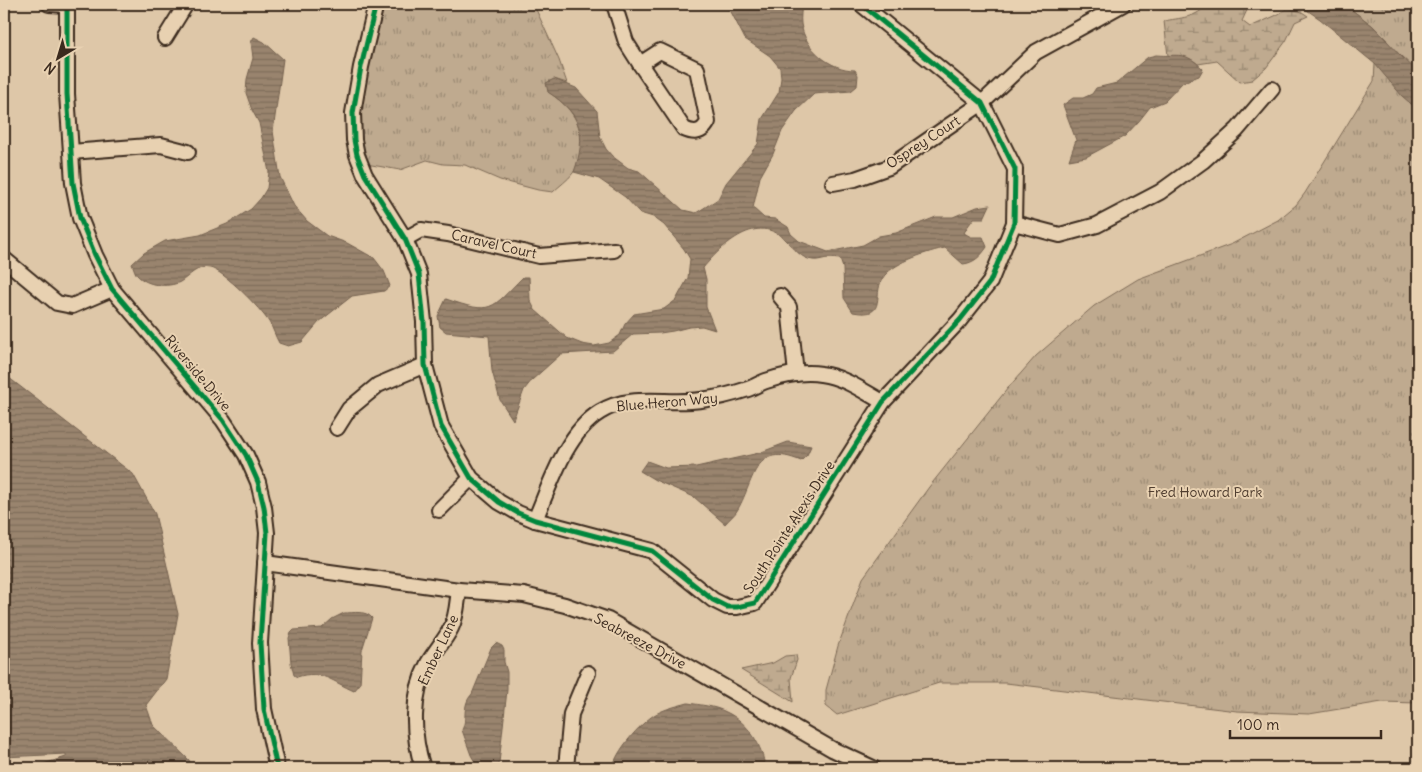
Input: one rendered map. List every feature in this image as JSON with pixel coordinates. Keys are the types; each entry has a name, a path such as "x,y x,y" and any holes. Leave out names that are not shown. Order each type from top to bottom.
{"street":[{"path":"49,4 67,4"},
{"name":"Riverside Drive","path":"67,4 67,94 70,152 73,183 80,218 95,255 112,289 223,420 246,455 258,482 264,507 267,534 260,643 264,709 277,768"},
{"path":"165,38 186,4"},
{"name":"South Pointe Alexis Drive","path":"376,4 361,65 353,113 354,140 357,155 365,175 405,239 419,274 424,322 425,365 441,426 471,478 499,502 518,514 652,551 713,600 727,607 754,603 883,402 960,320 990,282 1014,223 1014,168 982,103 861,4"},
{"path":"614,4 626,42 640,64 684,129 692,133 699,132 705,128 708,122 696,69 660,51 640,64"},
{"name":"Osprey Court","path":"833,183 855,179 889,167 982,103 1036,52 1123,4"},
{"path":"1014,223 1060,235 1097,225 1160,192 1203,161 1237,130 1272,89"},
{"path":"70,152 160,145 188,152"},
{"name":"Caravel Court","path":"405,239 421,230 448,234 538,256 614,250"},
{"path":"4,259 57,303 72,306 112,289"},
{"path":"780,296 788,307 796,374"},
{"path":"337,428 350,409 378,385 425,365"},
{"name":"Blue Heron Way","path":"535,520 563,456 580,432 600,412 610,406 644,401 699,400 726,396 751,388 765,381 796,374 821,374 839,378 883,402"},
{"path":"439,510 471,478"},
{"name":"Seabreeze Drive","path":"265,563 459,590 524,595 564,605 608,620 832,749 873,768"},
{"name":"Ember Lane","path":"423,768 419,756 415,723 416,696 427,665 452,628 456,615 459,590"},
{"path":"566,768 571,714 588,673"}],"green space":[{"path":"381,4 534,5 559,60 567,83 554,79 548,92 570,111 580,134 579,159 576,169 571,176 553,192 500,180 465,165 443,164 427,160 400,170 366,164 359,139 358,113"},
{"path":"1206,4 1256,4 1248,8 1242,21 1250,27 1288,8 1308,16 1295,22 1286,41 1266,68 1252,80 1240,82 1217,61 1198,64 1184,57 1168,56 1164,21 1193,15 1203,9"},
{"name":"Fred Howard Park","path":"1344,4 1418,4 1418,703 1382,702 1309,714 1237,711 1006,683 939,683 837,715 826,706 826,690 838,646 863,578 929,487 1036,356 1094,306 1138,279 1232,244 1278,220 1296,205 1305,193 1374,81 1375,64 1387,40 1373,26"},
{"path":"796,655 797,660 791,678 793,702 741,670 773,663 785,656"}],"shaded area":[{"path":"727,4 801,4 803,33 813,50 828,62 846,69 855,70 858,75 857,86 851,91 814,94 796,111 782,131 773,154 760,177 753,208 764,218 775,219 788,227 791,234 799,241 828,252 863,245 879,236 896,233 936,217 953,217 977,207 990,205 984,218 974,218 964,233 971,237 983,237 987,247 977,259 963,264 945,248 922,254 897,266 885,275 881,282 875,308 872,312 864,313 853,312 844,298 843,268 840,259 809,259 801,255 775,232 764,229 752,230 741,234 730,241 703,268 706,279 706,307 715,330 702,326 660,333 633,334 613,351 561,354 532,380 524,390 513,420 500,400 492,371 489,336 446,332 440,327 438,316 446,299 473,307 482,308 490,306 504,297 523,277 529,277 530,300 535,310 567,338 594,346 609,343 620,335 625,324 634,314 664,309 676,300 688,278 690,259 664,225 653,217 640,213 625,197 599,179 574,172 580,147 579,126 575,117 568,109 548,92 546,83 554,79 576,88 597,111 600,137 612,156 628,168 639,171 683,210 696,213 718,199 726,183 758,144 762,119 779,92 780,68 770,56 745,39"},
{"path":"1298,4 1344,4 1373,26 1418,72 1418,110 1402,96 1375,64 1320,19"},
{"path":"254,37 264,42 283,59 273,131 280,177 294,206 307,221 327,236 347,243 374,258 384,271 390,286 384,291 352,296 319,322 302,342 288,346 279,343 269,322 251,300 233,283 216,271 205,267 175,284 158,285 141,279 136,274 132,264 144,253 165,241 200,235 227,224 251,209 267,188 269,172 259,123 246,93 247,79 253,58 251,42"},
{"path":"1156,55 1186,57 1203,69 1199,76 1183,82 1165,101 1150,107 1125,136 1086,157 1069,160 1076,140 1063,105 1073,98 1083,98 1092,94 1096,88 1117,83 1148,57"},
{"path":"4,374 133,474 155,514 178,614 166,679 146,705 153,725 189,760 192,768 30,768 66,757 66,754 4,757"},
{"path":"788,442 811,446 807,455 801,461 785,456 774,456 765,459 753,475 737,511 725,524 694,497 655,480 640,471 647,461 666,468 696,467 759,453"},
{"path":"344,613 363,613 372,618 362,650 360,684 354,691 320,676 305,675 297,677 294,675 289,638 291,633 294,630 322,628 332,619"},
{"path":"496,643 502,646 504,650 507,690 499,763 494,768 483,768 475,762 471,755 462,730 467,703 491,648"},
{"path":"688,703 722,710 734,716 747,728 758,743 765,768 613,768 618,754 623,747 648,719 662,711"}],"cycle path":[{"path":"67,4 67,94 73,183 80,218 95,255 112,289 223,420 246,455 258,482 264,507 267,533 260,643 264,709 277,768"},
{"path":"376,4 361,67 353,113 354,140 357,155 365,175 405,239 419,274 424,322 425,365 441,426 471,478 499,502 535,520 652,551 713,600 727,607 755,603 883,402 960,320 990,282 1014,223 1015,169 982,103 861,4"}]}
